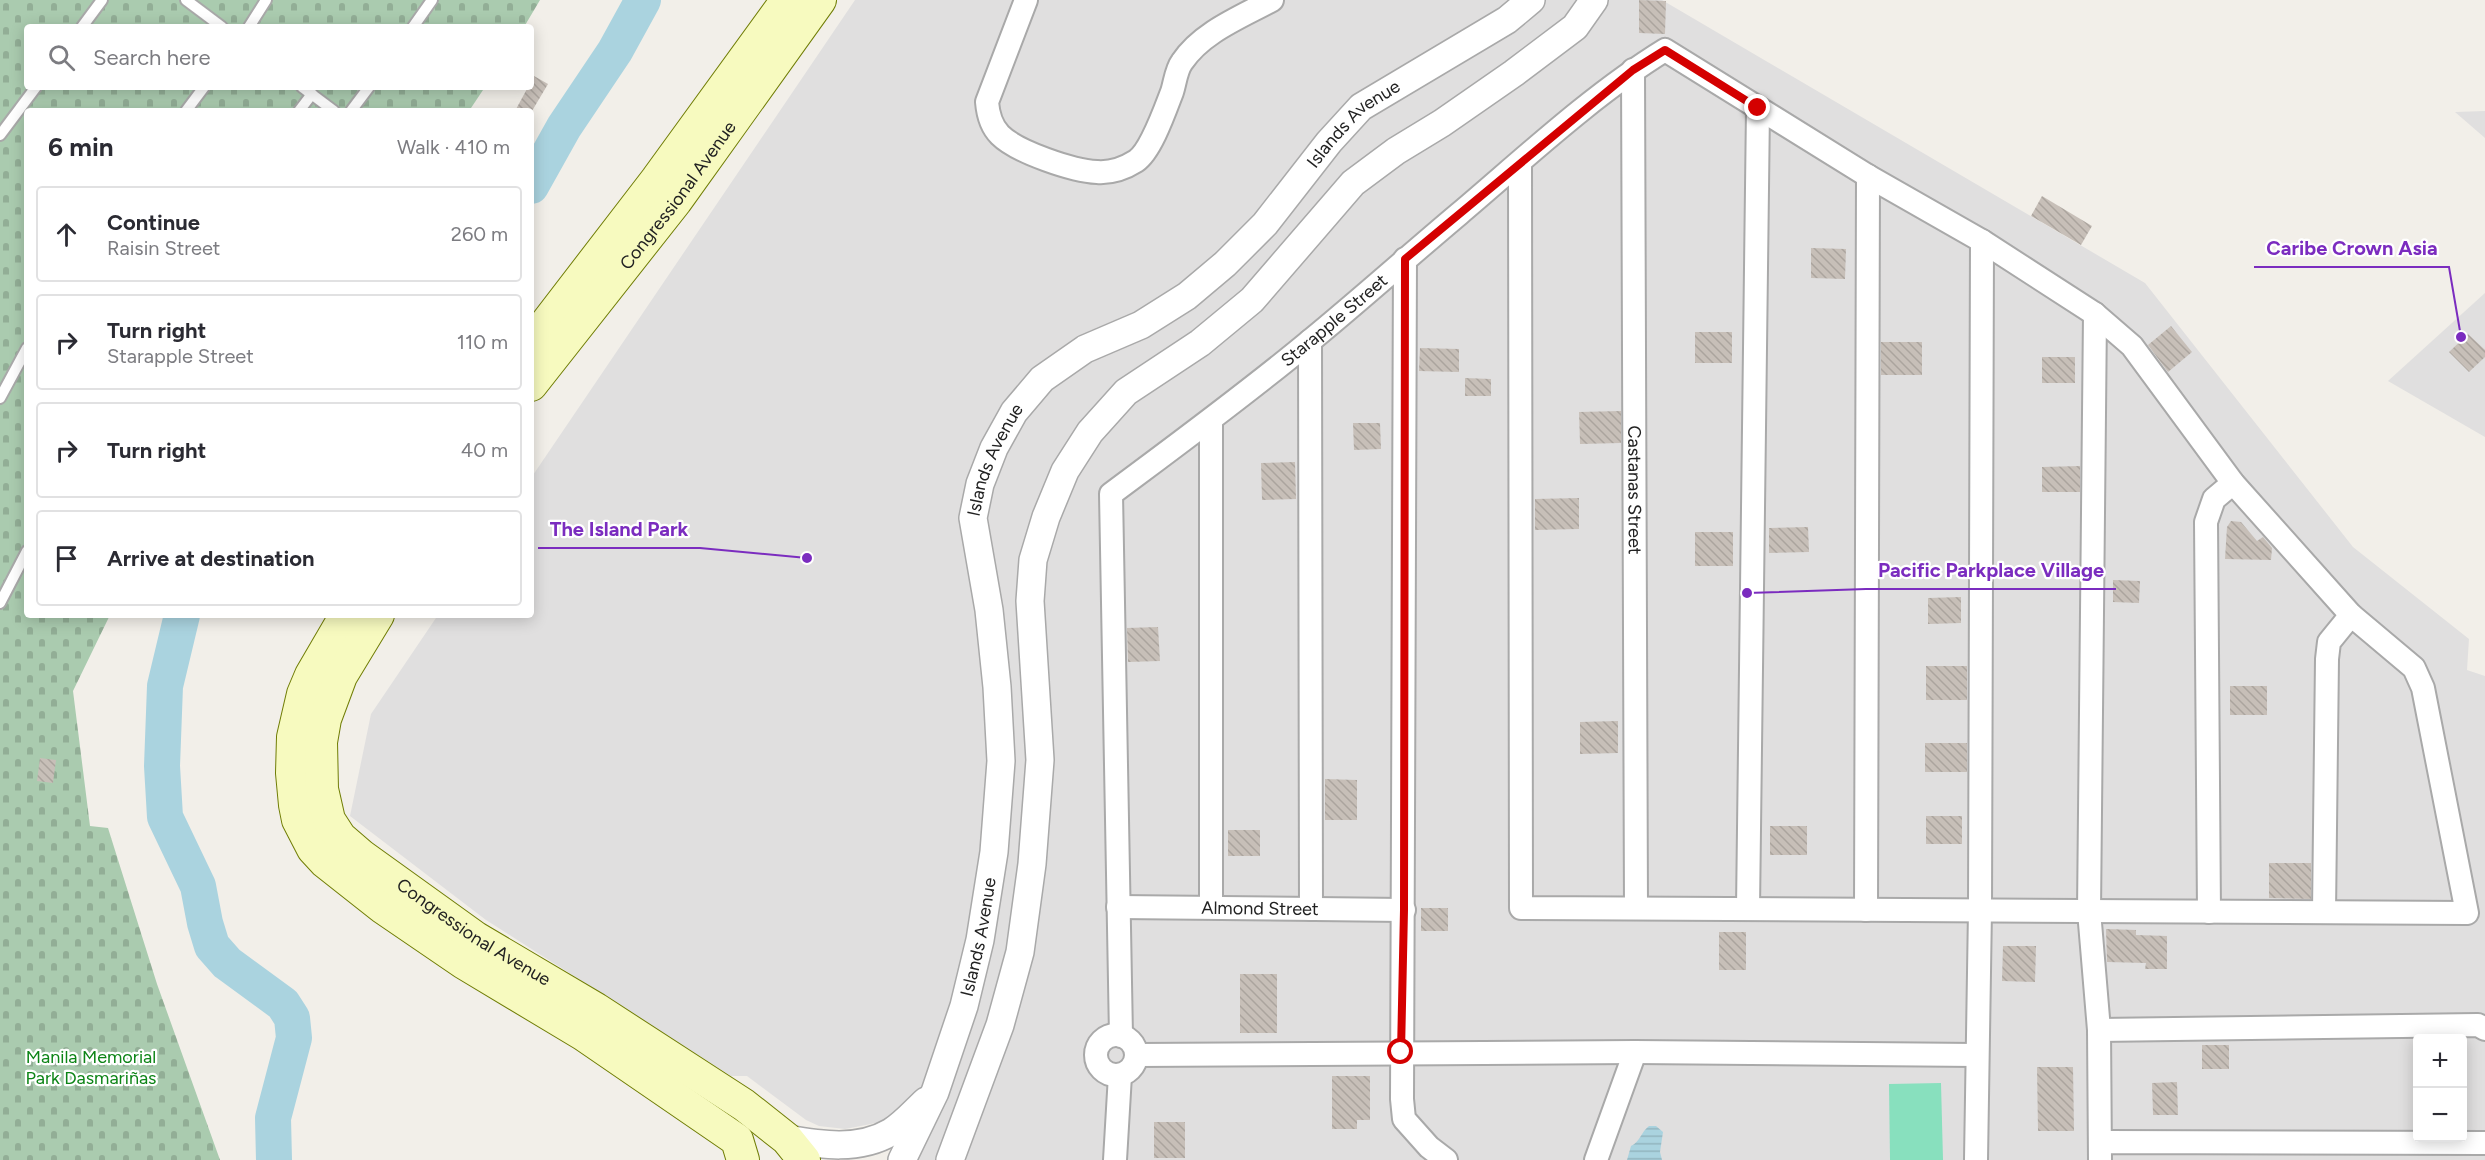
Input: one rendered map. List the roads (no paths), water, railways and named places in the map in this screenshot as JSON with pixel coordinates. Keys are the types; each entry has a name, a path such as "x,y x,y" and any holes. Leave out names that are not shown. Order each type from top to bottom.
{"main road":[{"name":"Congressional Avenue","path":"534,339 657,179 787,0"},
{"name":"Congressional Avenue","path":"534,381 676,201 820,0"},
{"name":"Congressional Avenue","path":"344,618 311,675 303,694 293,737 292,773 295,805 298,820 313,849 337,872 400,919 464,963 584,1035 745,1153"},
{"name":"Congressional Avenue","path":"376,618 340,676 329,704 321,742 322,789 329,820 340,837 362,856 476,938 596,1010 735,1099 795,1149"}],"street":[{"path":"1026,0 987,102 989,118 999,134 1020,150 1097,172 1122,169 1139,159 1153,137 1181,63 1197,45 1218,29 1272,0"},
{"name":"Islands Avenue","path":"902,1160 935,1092 964,1006 980,940 998,820 1001,761 989,610 973,518 980,484 994,448 1014,412 1042,379 1085,349 1150,320 1187,296 1225,264 1265,224 1329,142 1361,107 1507,20 1531,0"},
{"path":"950,1160 1000,1026 1020,952 1031,875 1040,760 1030,601 1033,560 1046,517 1065,471 1090,432 1126,392 1200,343 1252,300 1353,183 1396,151 1442,123 1514,73 1575,27 1594,0"},
{"name":"Starapple Street","path":"1118,907 1112,494 1310,341 1633,70 1665,50 1758,108"},
{"name":"Castanas Street","path":"1633,70 1636,909"},
{"path":"1520,163 1521,908 2467,913 2423,688 2414,668 2351,615 2233,483 2132,346 2095,314 1982,241 1868,176 1758,108"},
{"path":"1748,909 1758,108"},
{"path":"1866,910 1868,176"},
{"path":"1976,1160 1980,910 1982,241"},
{"path":"1405,259 1404,910 1401,1052 1404,1119 1429,1147 1446,1160"},
{"path":"2095,314 2089,911 2099,1030 2100,1152"},
{"path":"1310,341 1311,909"},
{"path":"1210,420 1211,907"},
{"path":"2209,912 2206,522 2214,499 2233,483"},
{"path":"2324,912 2327,659 2329,642 2351,615"},
{"path":"1001,761 1040,760"},
{"path":"1118,907 1120,1035"},
{"name":"Almond Street","path":"1118,907 1404,910"},
{"path":"2099,1030 2478,1026 2485,1029"},
{"path":"1120,1035 1132,1042 1137,1054 1130,1070 1114,1075 1102,1070 1098,1064 1096,1052 1108,1037 1120,1035"},
{"path":"1137,1054 1635,1052 1977,1055"},
{"path":"1596,1160 1635,1052"},
{"path":"1115,1160 1120,1075"},
{"path":"795,1149 865,1142 890,1132 935,1092"},
{"path":"2100,1152 2106,1142 2485,1143"}],"lane":[{"path":"84,24 102,0"},
{"path":"186,0 218,24"},
{"path":"251,24 266,0"},
{"path":"415,24 432,0"},
{"path":"0,135 34,90"},
{"path":"188,108 202,90"},
{"path":"300,108 307,90 330,108"},
{"path":"353,108 367,90"},
{"path":"0,398 24,354"},
{"path":"0,603 24,557"}],"water":[{"path":"1649,1126 1656,1126 1663,1132 1660,1152 1662,1160 1627,1160 1631,1146"}],"waterway":[{"path":"534,181 564,127 615,51 643,0"},
{"path":"181,618 165,686 162,766 165,817 198,886 212,946 227,963 283,1004 292,1018 294,1038 273,1118 274,1160"}],"place":[{"name":"Caribe Crown Asia","path":"2461,337"},
{"name":"The Island Park","path":"807,558"},
{"name":"Pacific Parkplace Village","path":"1747,593"}],"park label":[{"name":"Manila Memorial Park Dasmariñas","path":"91,1067"}]}
